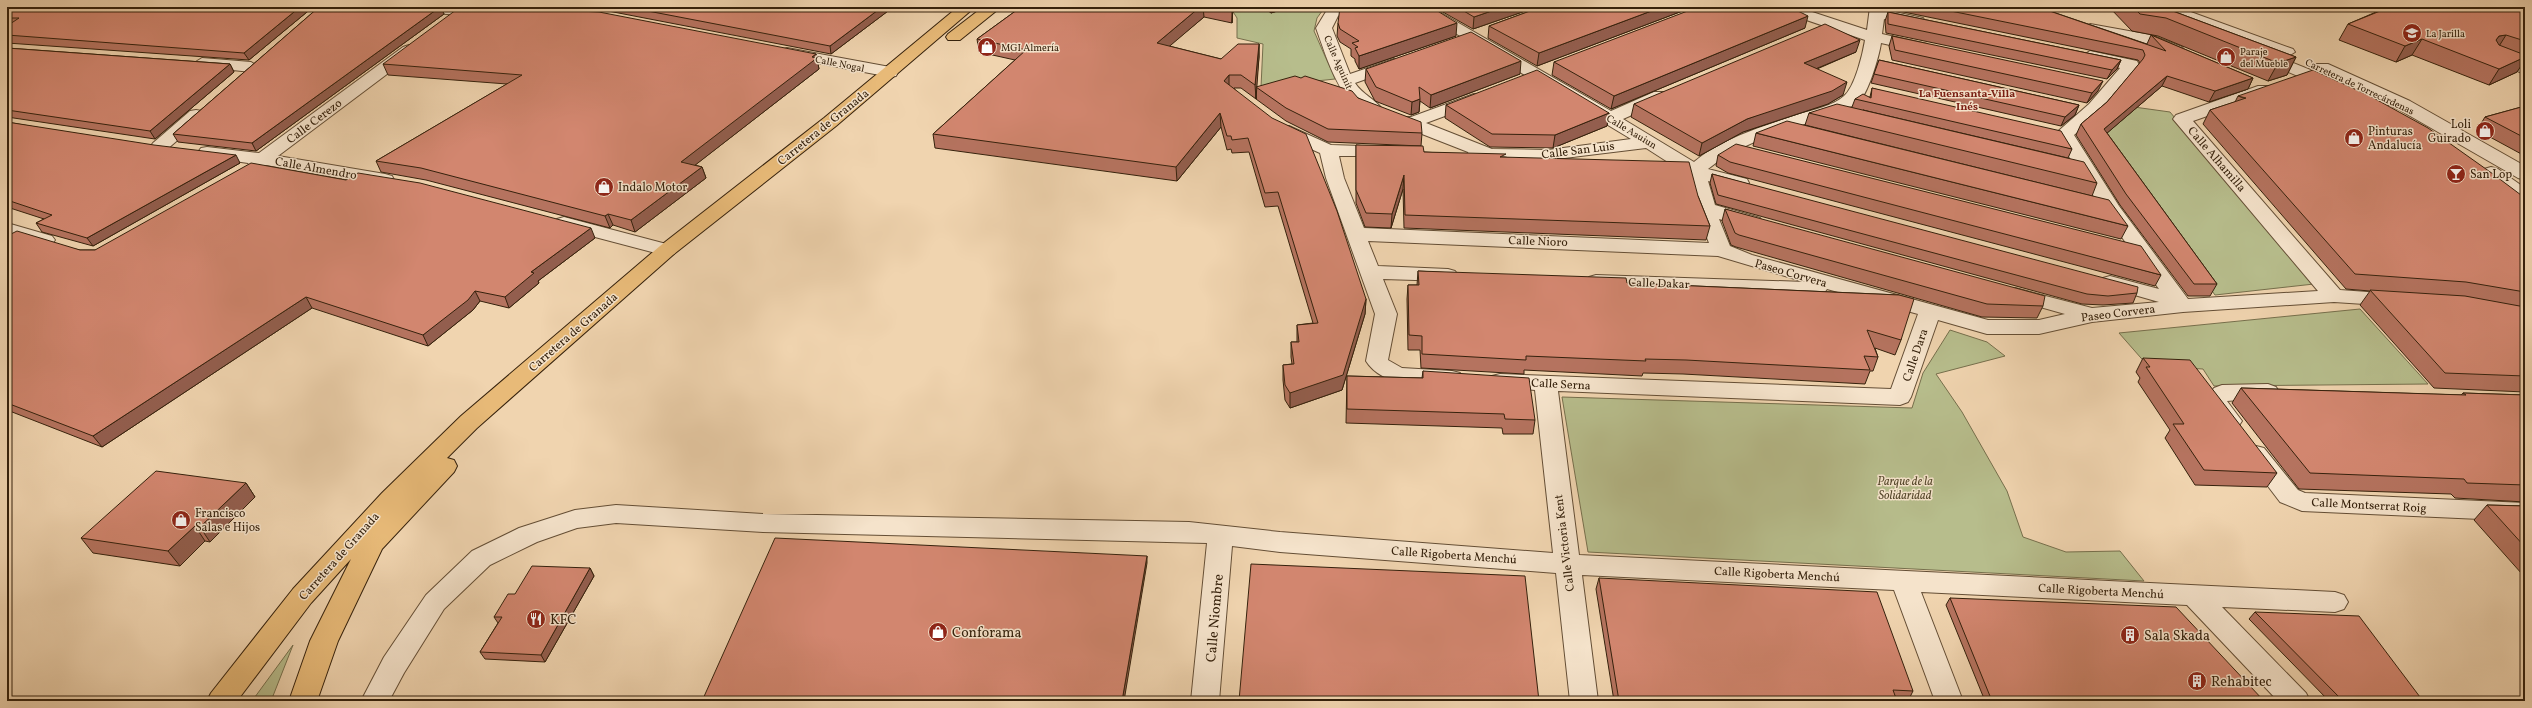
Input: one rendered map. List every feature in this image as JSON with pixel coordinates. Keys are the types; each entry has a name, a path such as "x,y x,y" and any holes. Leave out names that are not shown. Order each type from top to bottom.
{"highway":[{"name":"Carretera de Granada","path":"221,701 302,596 391,499 469,422 667,250 890,72 967,7"},
{"name":"Carretera de Granada","path":"302,701 324,641 372,543 467,443 539,375 688,250 993,7"}],"street":[{"path":"409,7 500,12"},
{"name":"Calle Aguinit","path":"1344,7 1332,13 1324,28 1354,96 1364,105 1492,155"},
{"name":"Calle Aauiun","path":"1420,7 1464,41 1536,75 1650,142 1697,172 1758,188"},
{"path":"1782,7 1873,37 1935,50"},
{"path":"442,25 461,10"},
{"path":"1721,250 1706,209 1697,172 1701,165 1730,147 1781,126 1832,109 1852,99 1865,89 1878,64 1873,37 1878,10 1932,24"},
{"path":"2156,10 2319,72 2483,168 2525,197"},
{"path":"1811,32 1833,24"},
{"path":"2073,24 2096,31 2151,40 2192,56"},
{"path":"1464,41 1493,30"},
{"name":"Calle Cerezo","path":"237,174 264,159 423,39"},
{"name":"Calle Nogal","path":"775,50 890,72"},
{"path":"2078,54 2130,65 2104,86 2095,108 2082,109 2057,132 2086,169 2111,208 2180,303"},
{"path":"2495,57 2525,69"},
{"path":"1346,80 1412,58"},
{"path":"188,62 257,62 234,82"},
{"path":"1514,84 1558,67"},
{"name":"Calle Alhamilla","path":"2319,72 2182,119 2334,296"},
{"name":"Carretera de Torrecárdenas","path":"2319,72 2404,105 2525,174"},
{"path":"2246,80 2267,89"},
{"path":"1610,118 1676,89"},
{"path":"1411,123 1492,92"},
{"name":"Calle Almendro","path":"211,102 152,146 264,159 403,183"},
{"path":"1832,109 1861,116"},
{"path":"1268,120 1294,136 1328,150 1407,152"},
{"path":"1781,126 1812,134"},
{"name":"Calle San Luis","path":"1438,153 1548,156 1650,142"},
{"path":"1730,147 1761,154"},
{"name":"Calle Serna","path":"1328,150 1335,178 1386,314 1377,361 1382,369 1397,375 1546,384 1900,397"},
{"name":"Carretera de Torrecárdenas","path":"2485,151 2525,180"},
{"path":"2063,164 2086,169"},
{"path":"2084,201 2111,208"},
{"path":"1706,209 1774,228"},
{"path":"546,219 667,250"},
{"path":"7,229 66,246"},
{"name":"Calle Nioro","path":"1355,234 1721,250"},
{"path":"2117,245 2143,252"},
{"name":"Paseo Corvera","path":"1721,250 1745,259 1852,290 1987,327 2039,327 2092,315 2180,303 2334,296 2417,302"},
{"path":"1370,272 1465,276"},
{"path":"2094,278 2180,303"},
{"name":"Calle Dakar","path":"1576,280 1852,290"},
{"path":"1995,288 2092,315"},
{"name":"Calle Dara","path":"1900,397 1930,312"},
{"name":"Calle Victoria Kent","path":"1546,384 1566,564 1584,701"},
{"name":"Calle Montserrat Roig","path":"2288,393 2222,393 2215,401 2288,496 2302,502 2322,504 2525,512"},
{"name":"Calle Rigoberta Menchú","path":"375,701 394,665 435,602 481,558 528,535 574,519 616,514 763,524 1188,531 1280,542 1566,564 2335,602"},
{"name":"Calle Niombre","path":"1206,701 1217,589 1220,536"},
{"path":"1903,580 1949,701"},
{"path":"2195,596 2296,701"}],"green space":[{"path":"1230,7 1325,7 1317,18 1314,31 1335,79 1261,87 1263,44 1237,38 1237,18"},
{"path":"2134,107 2170,112 2314,284 2215,295 2101,138"},
{"path":"2360,309 2428,384 2214,386 2203,369 2148,366 2119,333"},
{"name":"Parque de la Solidaridad","path":"1950,330 1987,342 2005,356 1936,374 1962,412 2007,491 2023,537 2066,552 2120,551 2144,581 1588,552 1562,397 1912,408 1923,373"},
{"path":"293,645 271,701 252,701"}],"building":[{"path":"7,7 300,7 244,53 7,35 7,26 19,18 7,18"},
{"path":"319,7 440,7 252,143 173,134"},
{"path":"460,7 497,7 599,12 816,54 812,57 817,58 681,162 702,167 631,220 608,214 605,216 421,168 376,161 522,75 383,64"},
{"path":"627,7 882,7 830,46"},
{"path":"1021,7 1200,7 1157,43 1221,59 1238,44 1259,44 1255,85 1241,75 1229,75 1224,81 1272,118 1306,134 1337,211 1366,299 1343,375 1290,393 1285,385 1283,365 1294,364 1291,342 1299,342 1297,325 1318,323 1278,192 1265,193 1248,138 1232,140 1231,136 1227,136 1220,113 1176,167 933,134 1026,50 977,39"},
{"path":"1217,7 1232,7 1232,10"},
{"path":"1340,7 1431,7 1457,23 1359,56 1355,48 1358,47 1352,43 1359,41 1340,29 1338,23"},
{"path":"1457,7 1503,7 1474,17"},
{"path":"1541,7 1662,7 1539,53 1489,26"},
{"path":"1698,7 1790,7 1808,16 1614,96 1554,62"},
{"path":"1931,7 2038,7 2166,51 2151,35 2253,78 2215,91 2167,76 2104,129 2217,284 2194,284 2126,194 2081,124 2107,102 2143,59 2145,55 2143,50"},
{"path":"2133,7 2162,7 2296,57 2278,63 2166,18 2140,14"},
{"name":"La Jarilla","path":"2390,7 2525,7 2525,41 2506,35 2499,36 2496,40 2499,45 2525,55 2525,57 2499,69 2422,39 2405,46 2348,24"},
{"path":"1888,12 2121,60 2112,70 1888,24"},
{"path":"1825,24 1860,40 1804,63 1847,82 1832,91 1747,119 1702,143 1634,104"},
{"path":"1471,32 1521,61 1431,95 1419,87 1420,99 1412,102 1376,87 1366,69"},
{"path":"1892,36 2103,81 2092,93 1895,50"},
{"path":"7,48 230,64 150,131 7,110"},
{"path":"1879,60 2079,105 2065,117 1874,74"},
{"path":"1537,70 1609,113 1555,135 1492,134 1446,105"},
{"path":"2313,70 2370,96 2428,128 2525,198 2525,292 2466,282 2355,274 2210,110 2246,98 2238,96"},
{"path":"1295,76 1301,78 1305,76 1352,91 1358,98 1421,122 1422,133 1328,129 1286,108 1256,87"},
{"path":"1872,88 2061,131 2072,149 1855,99 1863,94 1871,98"},
{"path":"1837,104 2084,162 2097,183 1809,113"},
{"path":"2525,106 2525,138 2485,117"},
{"path":"1787,121 2109,200 2128,226 1756,133"},
{"path":"7,122 154,145 236,155 87,238 36,223 52,215 7,200"},
{"path":"1736,144 2141,246 2161,275 1730,162 1718,155"},
{"path":"1356,145 1423,146 1424,152 1506,154 1500,157 1689,162 1698,196 1710,226 1405,215 1404,175 1392,214 1366,213 1356,190"},
{"path":"251,163 346,180 358,173 420,183 591,228 531,272 534,273 505,297 475,291 468,300 423,335 306,297 93,436 7,403 7,236 17,231 80,250 95,250"},
{"path":"1712,174 2138,287 2137,293 2108,296 2087,294 1718,195"},
{"path":"1725,209 2045,296 2043,306 1987,304 1739,235 1735,233"},
{"path":"1418,271 1626,278 1627,283 1899,295 1914,299 1901,340 1867,330 1878,357 1864,356 1870,370 1686,360 1645,359 1646,361 1526,356 1526,360 1422,354 1422,336 1409,335 1408,285 1419,285"},
{"path":"2370,290 2465,296 2525,307 2525,376 2445,373"},
{"path":"2143,358 2190,360 2277,473 2204,470 2173,424 2184,424 2146,367 2150,367"},
{"path":"1423,371 1529,378 1535,420 1505,419 1504,414 1347,409 1347,376 1423,378"},
{"path":"2241,388 2466,395 2463,393 2525,395 2525,485 2467,483 2464,479 2310,473"},
{"name":"Francisco Salas e Hijos","path":"156,471 246,483 200,527 195,526 168,551 81,538"},
{"path":"2487,505 2525,506 2525,547"},
{"name":"Conforama","path":"775,538 1147,556 1122,701 702,701"},
{"path":"1251,564 1525,576 1539,701 1239,701"},
{"name":"KFC","path":"532,566 590,568 541,655 480,652 502,617 494,617 508,594 515,594"},
{"path":"1599,578 1877,592 1913,691 1893,690 1897,701 1619,701"},
{"path":"1950,598 2176,607 2264,701 1992,701"},
{"path":"2255,612 2359,616 2423,701 2343,701"}],"place":[{"name":"La Jarilla","path":"2412,33"},
{"name":"MGI Almería","path":"987,47"},
{"name":"Paraje del Mueble","path":"2226,57"},
{"name":"Loli Guirado","path":"2485,131"},
{"name":"Pinturas Andalucía","path":"2354,138"},
{"name":"San Lop","path":"2456,174"},
{"name":"Indalo Motor","path":"604,187"},
{"name":"Francisco Salas e Hijos","path":"181,520"},
{"name":"KFC","path":"536,619"},
{"name":"Conforama","path":"938,632"},
{"name":"Sala Skada","path":"2130,635"},
{"name":"Rehabitec","path":"2197,681"}],"district":[{"name":"La Fuensanta-Villa Inés","path":"1967,99"}]}
